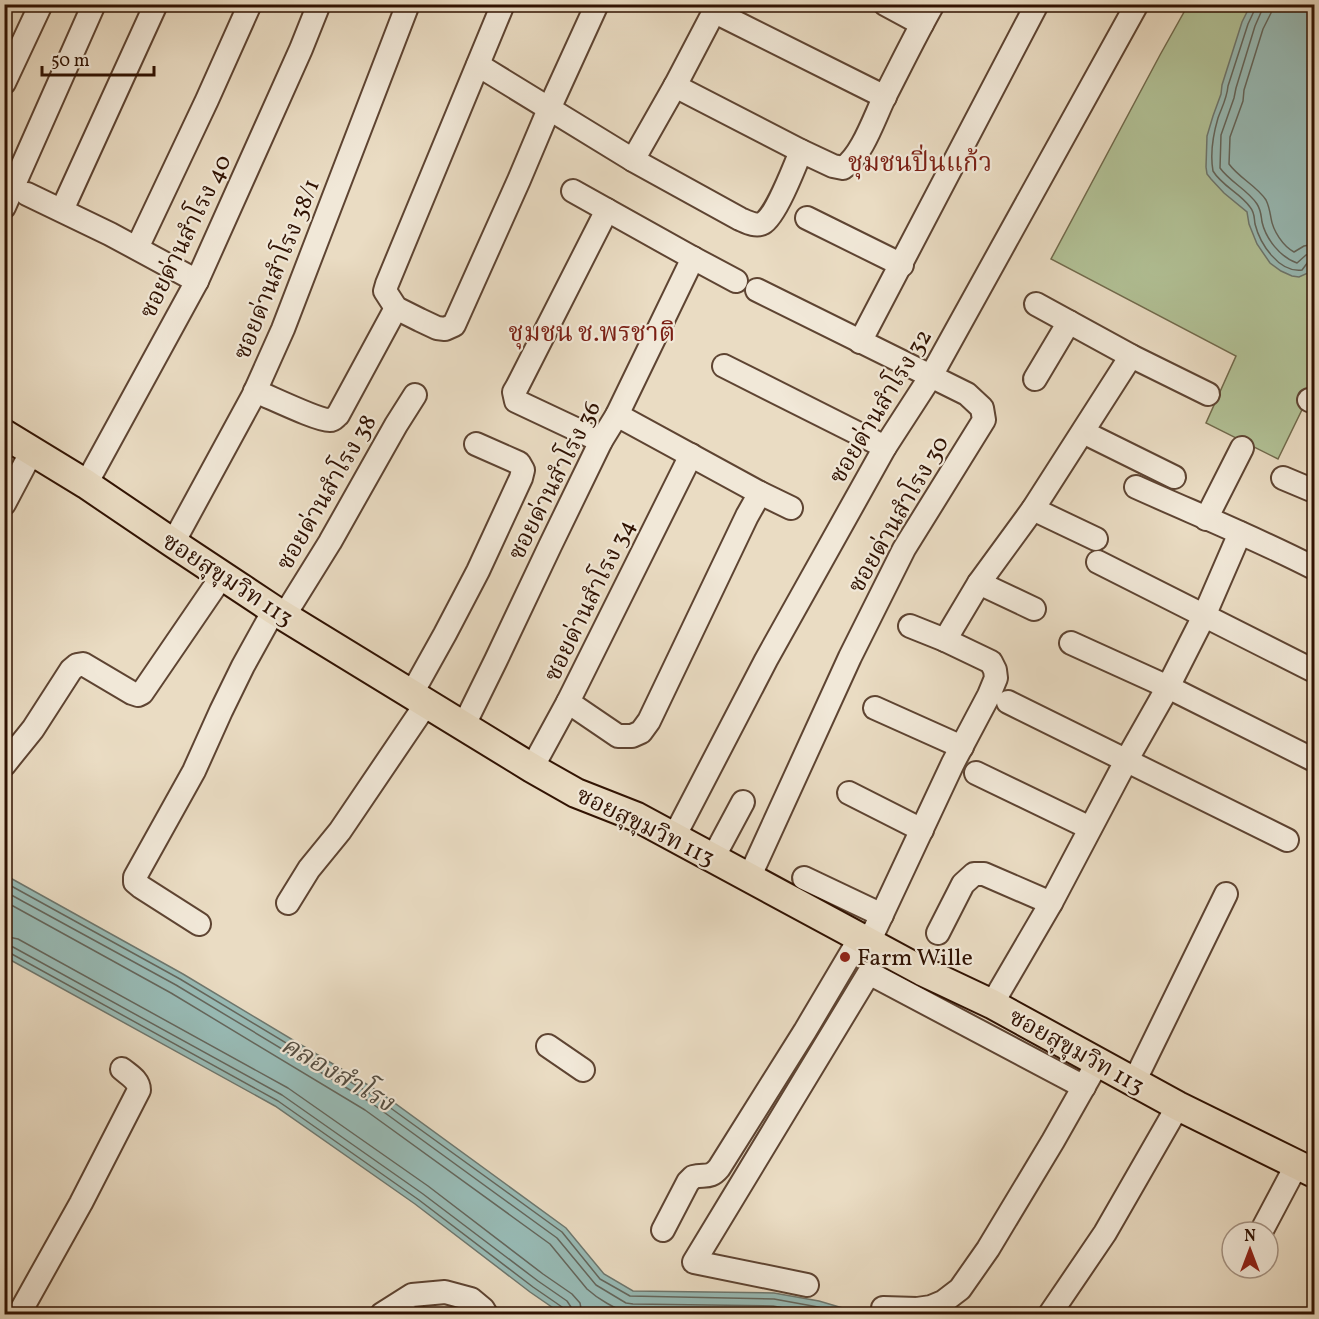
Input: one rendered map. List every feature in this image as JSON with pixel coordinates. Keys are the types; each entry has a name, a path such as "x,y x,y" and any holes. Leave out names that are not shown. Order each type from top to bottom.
{"main road":[{"name":"ซอยสุขุมวิท 113","path":"4,434 86,484 279,613 463,727 576,793 637,817 922,971 992,1004 1178,1106 1306,1168"}],"street":[{"path":"4,83 41,4"},
{"path":"94,4 12,193 62,210 197,281"},
{"path":"62,210 156,4"},
{"path":"137,248 250,4"},
{"name":"ซอยด่านสำโรง 40","path":"86,484 197,281 319,4"},
{"name":"ซอยด่านสำโรง 38/1","path":"172,543 255,391 287,318 408,4"},
{"path":"502,4 385,291 396,308 437,328 454,325 597,4"},
{"path":"675,86 801,151 833,166 843,168 856,155 928,14 885,4"},
{"name":"ซอยด่านสำโรง 32","path":"860,342 1037,4"},
{"name":"ซอยด่านสำโรง 32","path":"674,837 766,660 885,447 931,376 1137,4"},
{"path":"633,160 716,8 885,97"},
{"path":"478,65 633,160 753,225 762,224 768,219 801,151"},
{"path":"573,191 736,281"},
{"path":"602,441 516,401 514,397 607,210"},
{"path":"807,218 902,265"},
{"name":"ซอยด่านสำโรง 36","path":"463,727 693,258"},
{"name":"ซอยด่านสำโรง 30","path":"749,878 850,657 904,549 984,420 982,408 967,394 757,290"},
{"path":"1036,304 1131,356 1208,394"},
{"path":"255,391 314,416 333,419 338,415 396,308"},
{"path":"1035,379 1069,322"},
{"path":"945,640 979,583 1033,509 1131,356"},
{"path":"724,366 885,447"},
{"name":"ซอยด่านสำโรง 38","path":"199,924 135,882 137,871 194,771 230,693 279,613 330,542 414,395"},
{"path":"616,415 791,508"},
{"path":"1083,432 1174,477"},
{"path":"288,903 309,869 340,831 418,699 445,634 478,572 521,478 523,470 519,463 476,444"},
{"path":"1206,519 1242,448"},
{"path":"4,504 32,451"},
{"name":"ซอยด่านสำโรง 34","path":"532,768 568,702 691,455"},
{"path":"1283,478 1314,491"},
{"path":"1136,488 1275,548 1314,568"},
{"path":"568,702 618,736 632,736 641,732 649,721 760,493"},
{"path":"1033,509 1096,539"},
{"path":"992,1004 1051,903 1168,687 1204,616 1240,533"},
{"path":"1098,562 1314,671"},
{"path":"4,765 33,729 71,670 78,665 83,664 132,693 142,693 222,576"},
{"path":"979,583 1034,609"},
{"path":"663,1230 688,1182 693,1177 714,1174 719,1168 805,1031 882,915 996,678 991,662 910,626"},
{"path":"1071,643 1168,687 1314,760"},
{"path":"1008,702 1287,840"},
{"path":"875,708 962,747"},
{"path":"976,773 1090,828"},
{"path":"849,793 922,830"},
{"path":"713,858 743,802"},
{"path":"938,933 963,884 974,874 984,874 1051,903"},
{"path":"804,878 882,915"},
{"path":"1134,1082 1226,894"},
{"path":"807,1285 694,1262 869,972 1084,1087"},
{"path":"548,1046 583,1070"},
{"path":"883,1308 931,1307 943,1302 960,1289 994,1239 1098,1062"},
{"path":"19,1314 81,1203 139,1090 139,1085 122,1069"},
{"path":"1050,1314 1105,1233 1178,1106"},
{"path":"1269,1220 1306,1168"},
{"path":"382,1314 412,1295 445,1292 471,1299 486,1314"}],"green space":[{"path":"1188,5 1314,5 1314,385 1278,459 1206,423 1236,356 1051,259"}],"water":[{"path":"1251,4 1306,5 1314,13 1314,260 1308,273 1299,277 1281,271 1270,263 1257,244 1247,212 1224,193 1207,174 1207,136 1242,22"},
{"name":"คลองสำโรง","path":"5,875 183,974 378,1091 566,1228 604,1274 633,1291 774,1293 819,1301 863,1314 562,1314 415,1204 275,1106 5,957"}],"place":[{"name":"Farm Wille","path":"845,957"}],"district":[{"name":"ชุมชนปิ่นแก้ว","path":"920,162"},
{"name":"ชุมชน ช.พรชาติ","path":"592,332"}]}
